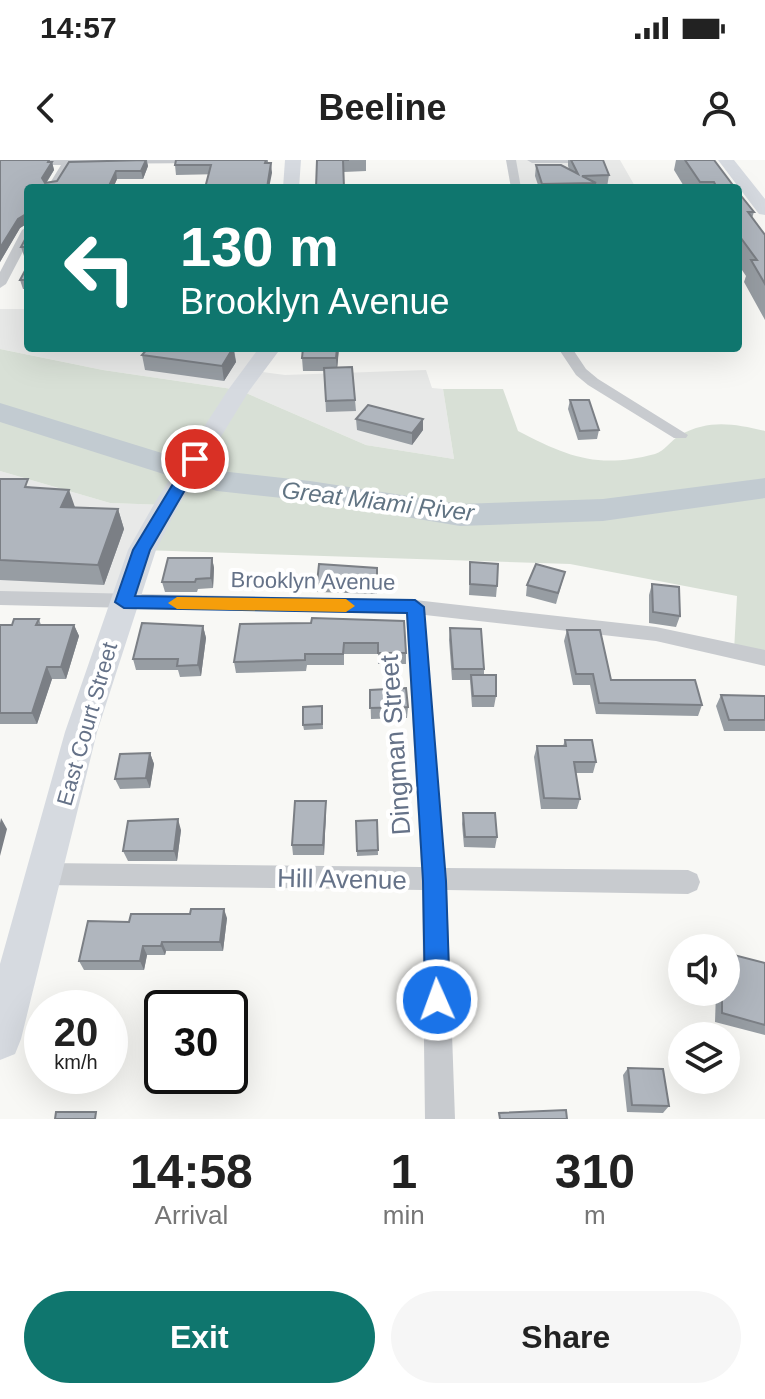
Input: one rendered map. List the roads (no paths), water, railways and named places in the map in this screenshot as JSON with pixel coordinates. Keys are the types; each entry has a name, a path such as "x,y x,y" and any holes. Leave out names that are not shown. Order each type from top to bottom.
{"main road":[{"path":"291,184 293,160"},
{"path":"726,160 765,210"},
{"name":"East Court Street","path":"0,1039 81,732 142,550 166,505 239,390 267,352"}],"street":[{"path":"0,162 208,160"},
{"path":"511,160 515,184"},
{"path":"532,160 576,160"},
{"path":"54,184 68,161"},
{"path":"0,284 24,237"},
{"path":"0,250 17,249"},
{"path":"568,352 581,372 593,382 680,435"},
{"name":"Brooklyn Avenue","path":"0,598 415,607 656,634 765,658"},
{"name":"Dingman Street","path":"415,607 434,881 440,1119"},
{"name":"Hill Avenue","path":"44,874 688,882"}],"waterway":[{"name":"Great Miami River","path":"0,412 217,481 310,491 460,515 603,510 765,488"}]}
